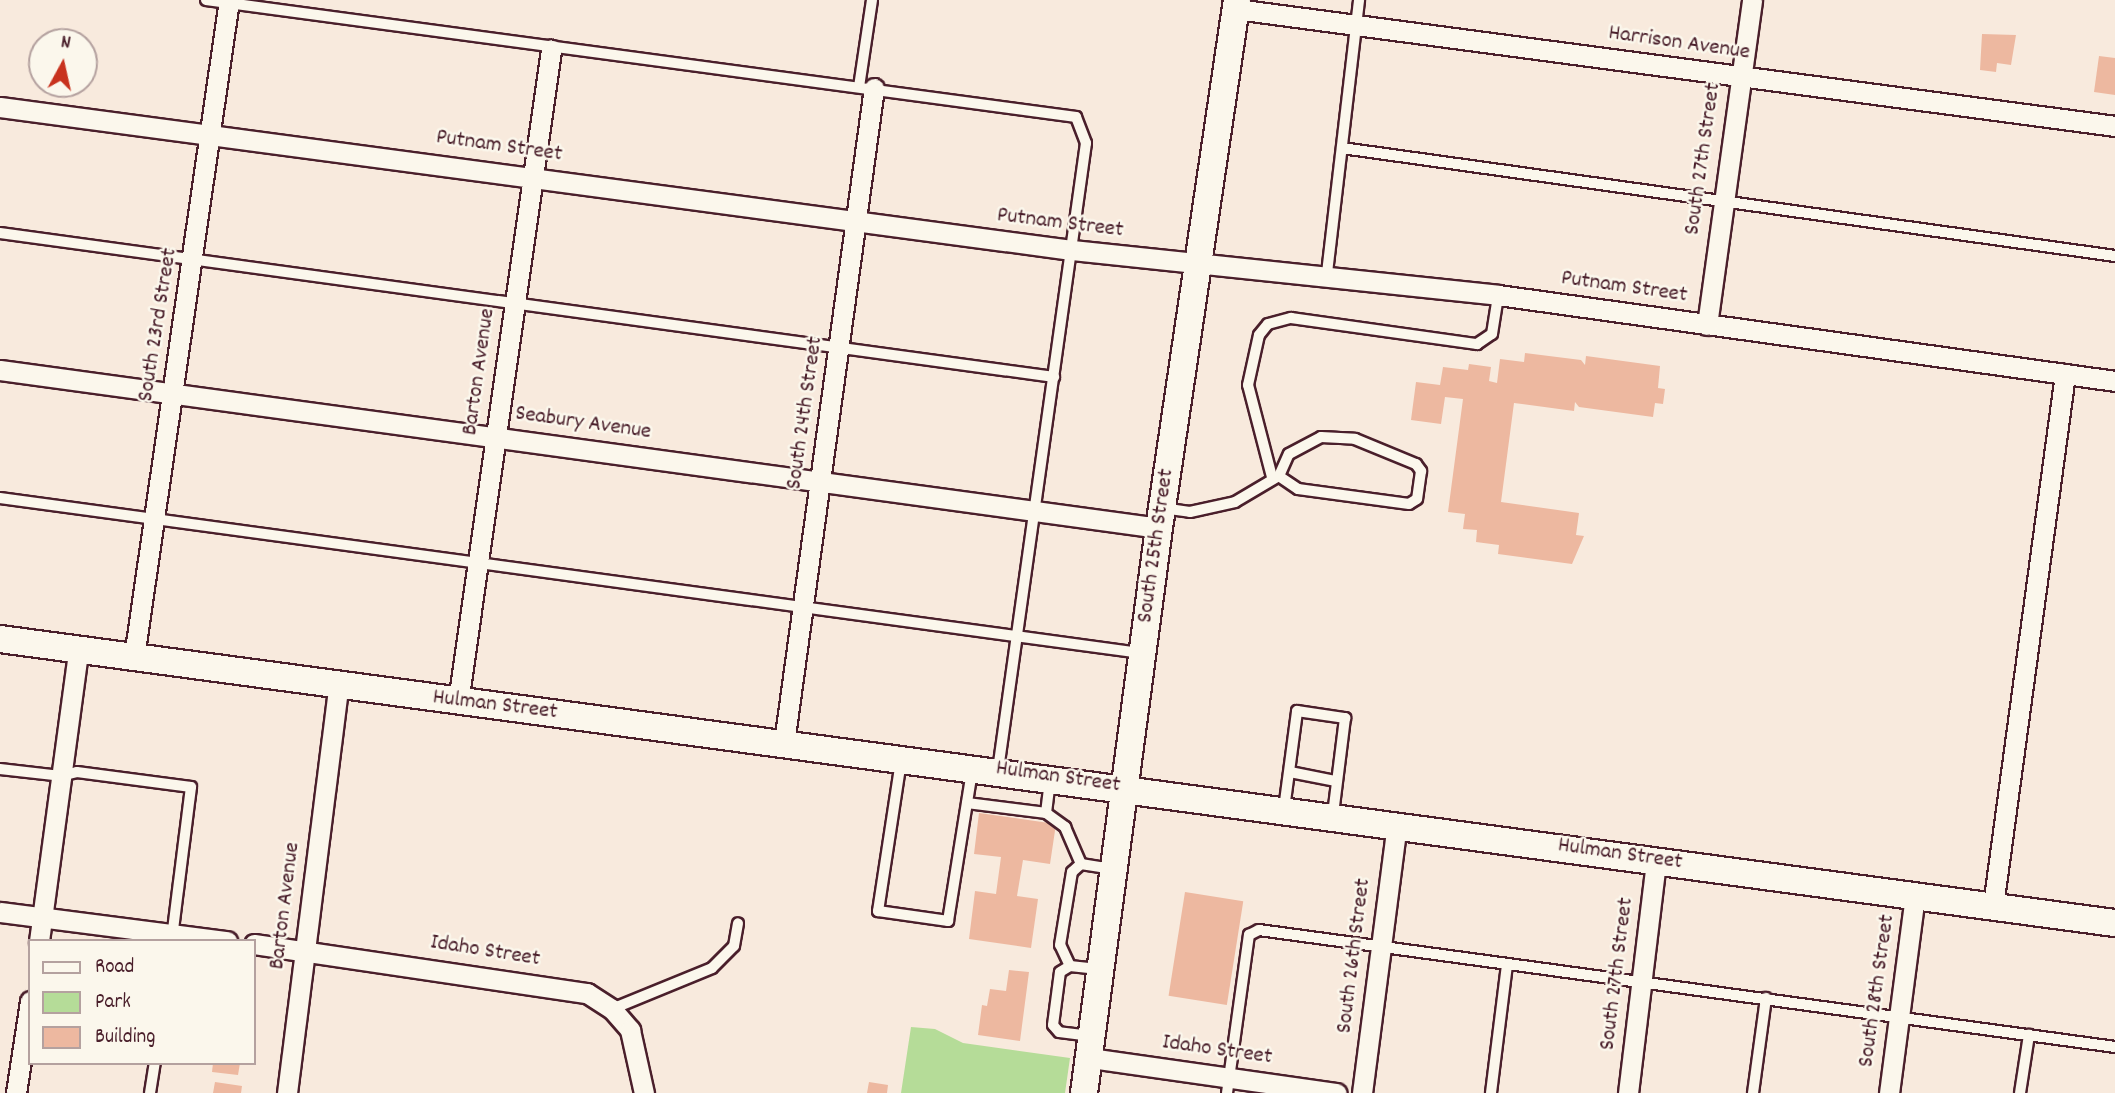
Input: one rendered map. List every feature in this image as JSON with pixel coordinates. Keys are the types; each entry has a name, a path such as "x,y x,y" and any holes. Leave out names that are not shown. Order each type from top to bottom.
{"street":[{"name":"South 27th Street","path":"1707,325 1752,0"},
{"name":"South 23rd Street","path":"134,657 212,134 229,2"},
{"name":"Harrison Avenue","path":"1237,5 1356,25 2115,125"},
{"name":"South 25th Street","path":"1084,1093 1142,653 1237,5"},
{"name":"Barton Avenue","path":"458,702 551,50"},
{"name":"South 24th Street","path":"784,743 856,221 866,88"},
{"name":"Putnam Street","path":"0,107 534,176 1072,250 1198,264 1327,273 1499,295 2115,381"},
{"name":"Seabury Avenue","path":"0,370 1034,511 1161,518"},
{"path":"1993,906 2065,374"},
{"name":"Hulman Street","path":"0,639 458,702 985,768 2115,923"},
{"path":"39,939 78,651"},
{"name":"Barton Avenue","path":"287,1093 339,684"},
{"name":"South 26th Street","path":"1362,1093 1397,825"},
{"name":"South 27th Street","path":"1628,1093 1656,860"},
{"name":"South 28th Street","path":"1889,1093 1915,895"},
{"path":"0,912 200,939"},
{"name":"Idaho Street","path":"256,944 587,993 612,1009 630,1030 645,1093"},
{"path":"16,1093 28,1014"},
{"name":"Idaho Street","path":"1091,1047 1228,1085 1337,1093"}],"lane":[{"path":"206,0 551,50 866,88 1076,117 1086,143 1016,637 985,768 967,803 948,920 878,911 902,757"},
{"path":"866,88 872,0"},
{"path":"1327,273 1359,0"},
{"path":"1342,148 2115,256"},
{"path":"0,233 1054,377"},
{"path":"1161,518 1213,509 1235,502 1276,476 1297,449 1338,436 1416,464 1421,471 1417,499 1409,504 1298,489 1276,476 1248,385 1259,335 1268,324 1291,318 1477,344 1492,334 1499,295"},
{"path":"0,498 1142,653"},
{"path":"1284,809 1297,711 1345,718 1333,816"},
{"path":"0,769 61,776 77,772 191,787 172,937"},
{"path":"1290,772 1336,781"},
{"path":"1046,813 1051,778"},
{"path":"967,803 1046,813 1065,827 1081,864"},
{"path":"1081,864 1113,869"},
{"path":"1070,965 1060,944 1072,872 1081,864"},
{"path":"612,1009 712,968 734,946 738,923"},
{"path":"1228,1085 1249,935 1259,930 2115,1047"},
{"path":"1491,1093 1507,964"},
{"path":"1091,1047 1059,1032 1053,1025 1060,972 1070,965 1100,969"},
{"path":"1753,1093 1766,998"},
{"path":"2020,1093 2029,1035"},
{"path":"150,1093 155,1065"}],"green space":[{"path":"911,1027 935,1029 963,1043 1070,1058 1065,1093 901,1093"}],"building":[{"path":"1982,34 2016,35 2011,65 1997,63 1996,72 1980,70"},
{"path":"2099,56 2115,58 2115,95 2094,92"},
{"path":"1525,353 1581,360 1585,365 1586,356 1660,366 1658,388 1665,389 1663,404 1655,403 1653,417 1579,407 1575,402 1574,411 1514,403 1501,502 1579,513 1576,535 1584,536 1572,564 1498,554 1499,545 1476,542 1477,530 1463,529 1465,514 1448,512 1463,399 1445,397 1441,424 1411,420 1416,382 1440,385 1443,367 1468,370 1469,364 1491,367 1489,381 1497,383 1500,359 1524,362"},
{"path":"979,813 1056,824 1050,864 1023,860 1017,896 1038,899 1031,948 969,939 975,891 996,894 1001,857 974,854"},
{"path":"1185,892 1243,901 1227,1005 1169,996"},
{"path":"1009,970 1029,972 1020,1041 978,1035 982,1005 987,1006 990,989 1006,991"},
{"path":"213,1065 240,1065 238,1075 212,1072"},
{"path":"215,1082 242,1086 241,1093 213,1093"},
{"path":"869,1082 888,1085 887,1093 867,1093"}]}
